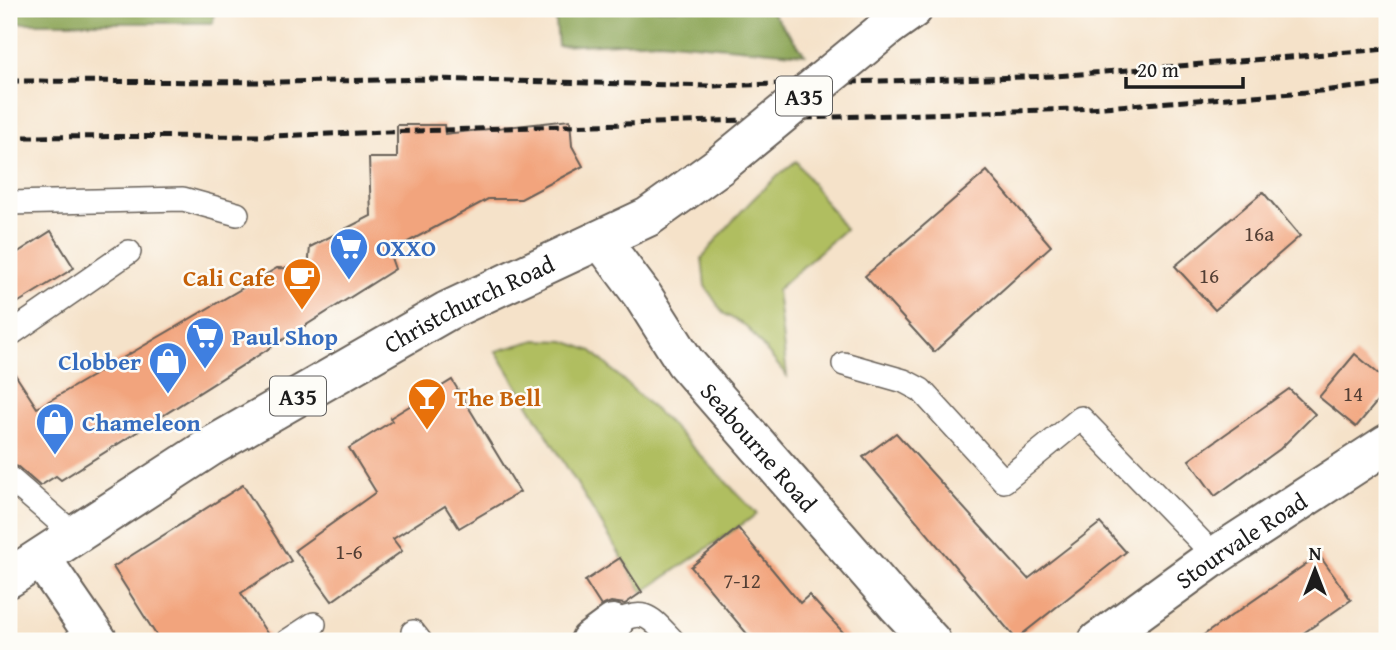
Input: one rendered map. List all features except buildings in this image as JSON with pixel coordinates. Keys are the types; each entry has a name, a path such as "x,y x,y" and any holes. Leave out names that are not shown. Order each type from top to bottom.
{"main road":[{"name":"Christchurch Road","path":"9,578 210,447 447,311 648,217 719,166 901,17"},
{"name":"Seabourne Road","path":"601,240 643,296 685,362 931,641"},
{"name":"Stourvale Road","path":"1098,641 1215,556 1387,444"},
{"path":"41,558 99,641"}],"lane":[{"path":"9,203 183,199 237,214"},
{"path":"9,335 129,252"},
{"path":"844,364 904,381 921,390 1004,481 1081,418 1215,556"},
{"path":"9,478 76,536"},
{"path":"601,632 629,615 640,615 652,619 673,641"},
{"path":"288,641 314,624"}],"green space":[{"path":"9,9 290,9 214,11 213,23 9,23"},
{"path":"555,9 769,9 805,54 660,41 558,46"},
{"path":"796,161 845,229 777,290 787,376 746,326 723,313 705,286 702,258 746,206"},
{"path":"536,340 565,341 592,351 671,425 757,514 643,592 496,351"}],"railway":[{"path":"9,81 280,82 431,79 711,86 1055,76 1387,49"},
{"path":"9,137 268,136 1076,109 1387,84"}],"place":[{"name":"OXXO","path":"349,281"},
{"name":"Cali Cafe","path":"302,311"},
{"name":"Paul Shop","path":"205,370"},
{"name":"Clobber","path":"168,395"},
{"name":"The Bell","path":"427,431"},
{"name":"Chameleon","path":"55,456"}]}
